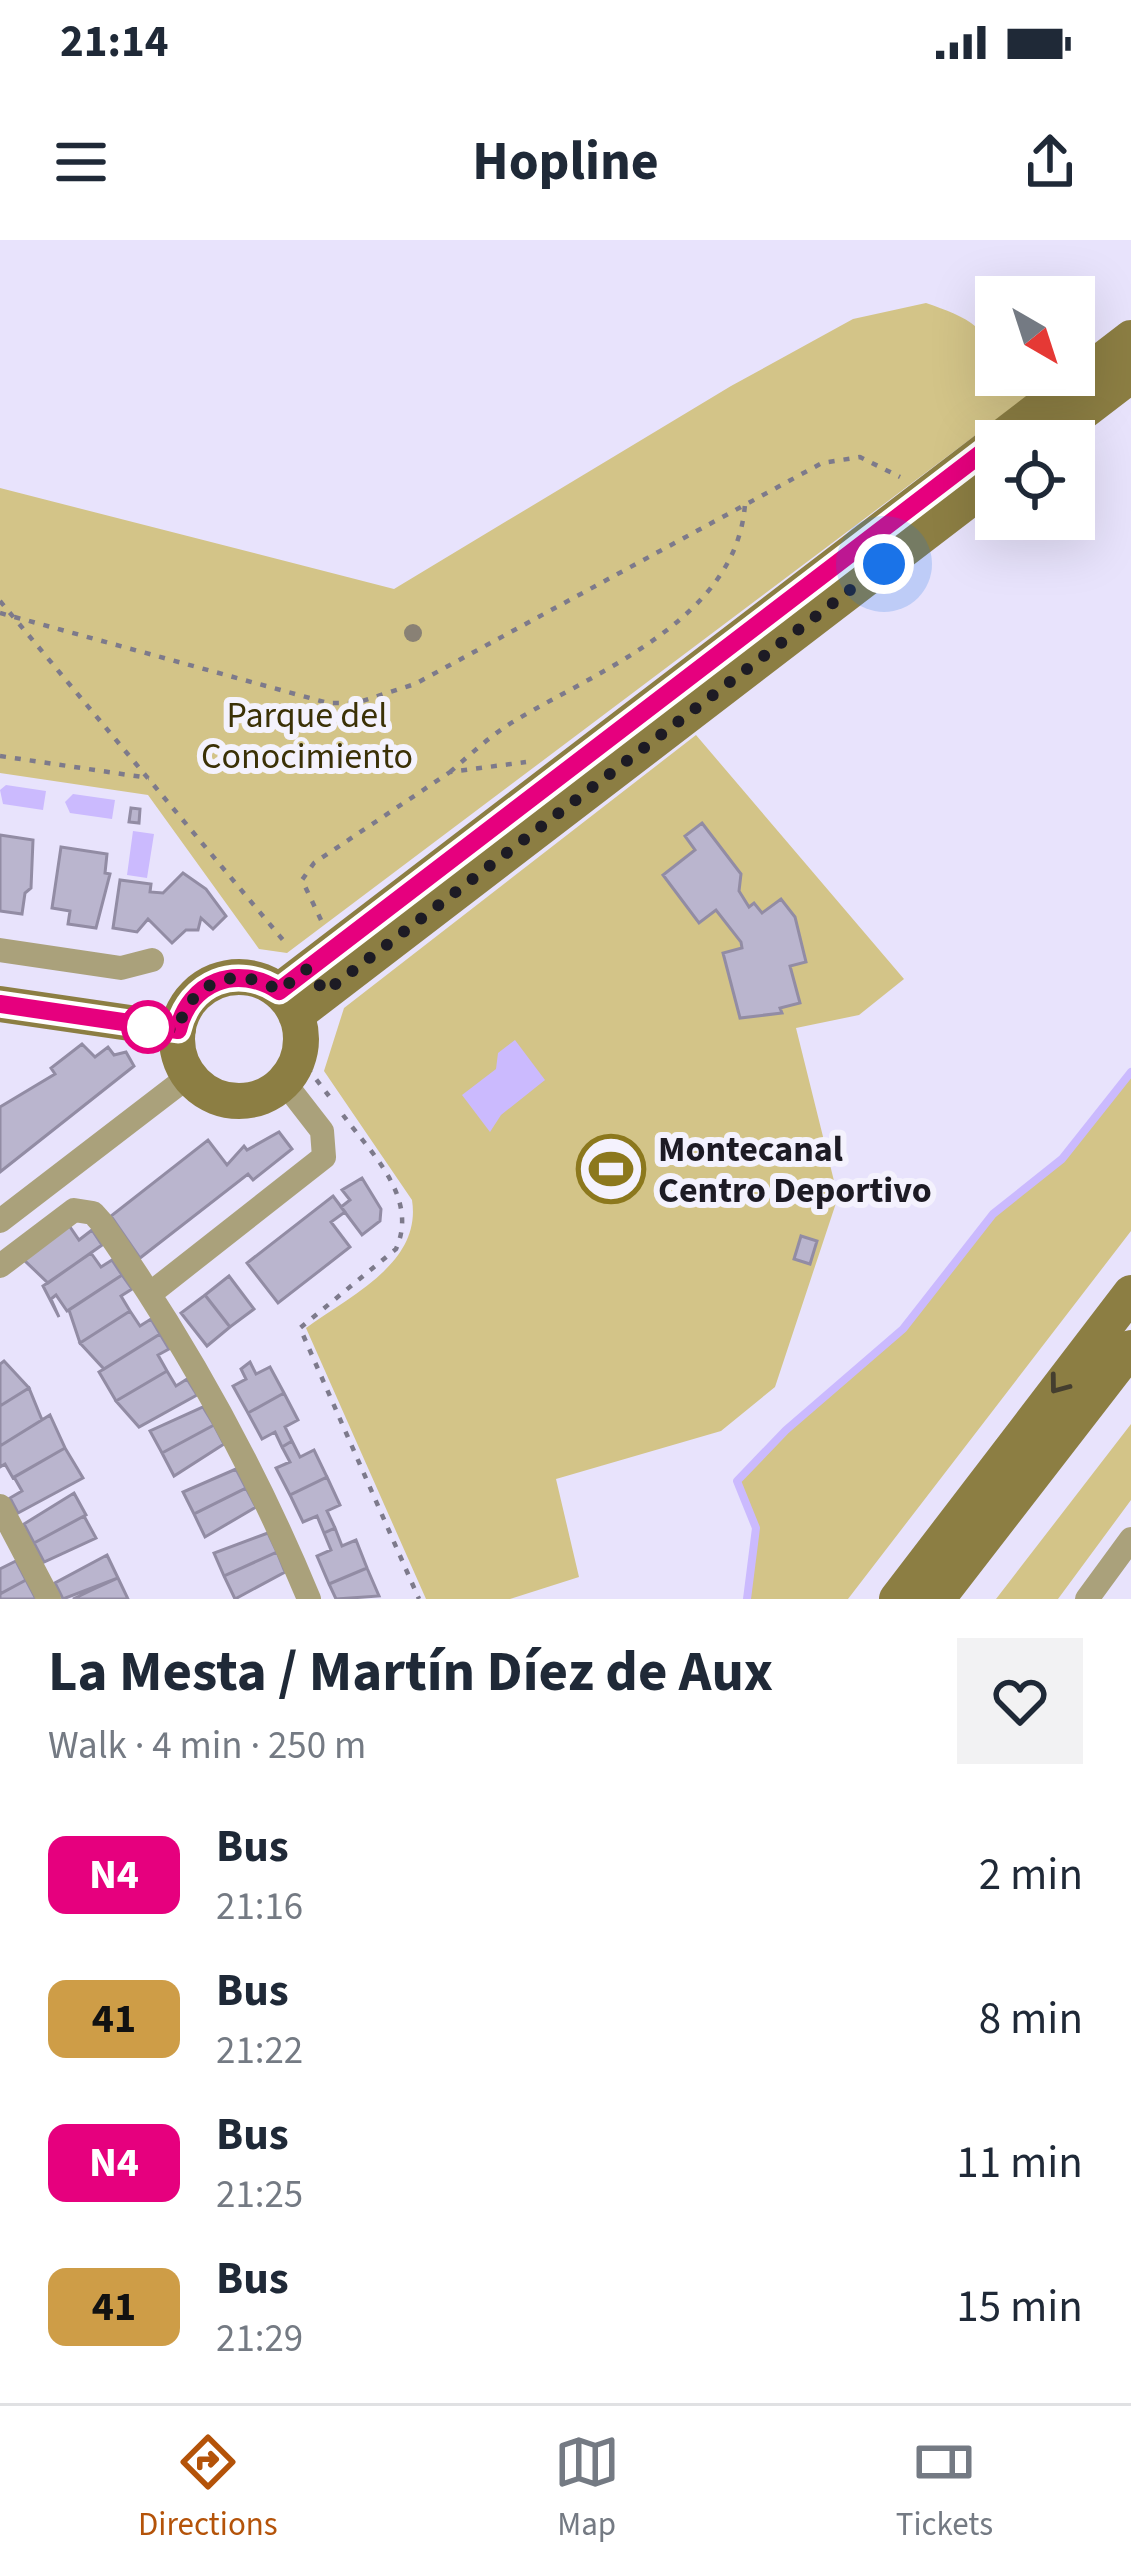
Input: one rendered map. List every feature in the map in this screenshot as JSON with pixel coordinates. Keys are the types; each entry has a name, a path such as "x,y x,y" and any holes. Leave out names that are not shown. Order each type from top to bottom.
{"street":[{"path":"1024,420 1131,338"},
{"path":"1072,420 1131,375"},
{"path":"151,1293 324,1157 322,1131 291,1069 294,992 338,944 975,457"},
{"path":"294,992 975,494"},
{"path":"0,950 122,968 152,960"},
{"path":"291,1069 263,1096 236,1101 215,1096 189,1076 179,1055 178,1030 191,998 212,982 239,976 294,992"},
{"path":"0,1004 178,1030"},
{"path":"0,1221 189,1076"},
{"path":"0,1266 62,1217 85,1210 101,1222 151,1293 257,1482 309,1599"},
{"path":"897,1599 1131,1293"},
{"path":"937,1599 1131,1348"},
{"path":"0,1506 50,1599"},
{"path":"1087,1599 1131,1539"}],"path":[{"path":"0,613 303,699 356,704 415,684 745,504 843,457 882,464 920,500"},
{"path":"338,944 308,900 302,880 307,872 513,722 629,656 676,620 722,573 743,528 745,504"},
{"path":"0,601 150,778 294,992"},
{"path":"0,756 150,778"},
{"path":"450,772 586,757"},
{"path":"291,1069 403,1204 406,1220 396,1249 300,1328 419,1599"}],"green space":[{"name":"Parque del Conocimiento","path":"926,303 954,314 975,326 975,396 1028,396 996,420 975,420 975,436 287,953 259,949 148,795 0,773 0,488 394,589 731,386 853,319"},
{"name":"Montecanal Centro Deportivo","path":"696,735 904,979 859,1015 796,1028 838,1197 775,1387 721,1431 556,1479 579,1577 510,1599 426,1599 306,1328 380,1275 406,1242 412,1222 412,1200 324,1071 344,1008"},
{"path":"1131,1072 1131,1231 848,1599 747,1599 756,1528 737,1481 786,1430 903,1329 993,1214 1062,1159"},
{"path":"1131,1424 1131,1500 1058,1599 996,1599"}],"shaded area":[{"path":"6,785 46,791 43,810 3,804 0,790"},
{"path":"73,794 115,800 112,819 70,813 65,802"},
{"path":"133,831 154,834 147,878 127,875"},
{"path":"515,1040 545,1080 501,1115 490,1132 462,1095 496,1069 498,1053"}],"building":[{"path":"131,808 140,809 139,823 129,822"},
{"path":"702,823 741,874 739,891 749,907 754,903 762,913 781,899 795,917 806,962 790,966 800,1003 780,1008 782,1013 740,1018 723,953 742,948 741,942 716,910 699,923 663,875 695,850 685,836"},
{"path":"0,835 33,840 31,888 25,893 22,914 0,911"},
{"path":"61,847 107,854 105,873 110,874 96,928 68,924 70,911 52,908"},
{"path":"183,873 206,889 226,916 213,929 201,918 198,930 186,930 172,943 148,919 137,932 113,928 120,880 151,884 150,892 163,893"},
{"path":"82,1044 95,1057 108,1047 114,1055 126,1052 134,1066 0,1172 0,1107 55,1074 51,1068"},
{"path":"279,1132 292,1149 253,1180 248,1174 140,1258 111,1216 208,1140 227,1165 244,1146 247,1150"},
{"path":"362,1178 381,1209 380,1221 362,1235 341,1207 350,1200 342,1190"},
{"path":"333,1196 345,1212 331,1222 350,1247 278,1303 247,1263"},
{"path":"68,1224 79,1240 92,1230 102,1245 48,1283 23,1259"},
{"path":"801,1236 817,1241 810,1264 794,1259"},
{"path":"91,1253 101,1267 112,1260 122,1275 67,1311 56,1295 51,1299 59,1317 43,1286"},
{"path":"122,1275 132,1289 121,1296 130,1311 80,1343 69,1310"},
{"path":"229,1276 254,1309 230,1327 205,1295"},
{"path":"205,1295 230,1327 207,1346 181,1313"},
{"path":"130,1311 140,1326 151,1319 160,1334 104,1369 80,1343"},
{"path":"160,1334 169,1349 158,1355 167,1371 116,1401 99,1372"},
{"path":"4,1361 29,1388 0,1406 0,1364"},
{"path":"250,1362 256,1374 270,1367 284,1393 248,1413 233,1386 246,1379 241,1369"},
{"path":"167,1371 176,1386 187,1379 197,1395 139,1427 116,1401"},
{"path":"29,1388 42,1420 0,1446 0,1406"},
{"path":"284,1393 298,1420 285,1427 292,1441 282,1447 275,1432 262,1439 248,1413"},
{"path":"203,1407 214,1425 162,1453 150,1431"},
{"path":"50,1415 65,1448 13,1478 5,1464 0,1467 0,1446"},
{"path":"214,1425 224,1444 174,1476 162,1453"},
{"path":"292,1441 300,1457 314,1450 327,1477 290,1495 276,1468 290,1462 282,1447"},
{"path":"65,1448 83,1478 18,1513 10,1498 22,1491 14,1477"},
{"path":"236,1469 246,1488 194,1514 183,1492"},
{"path":"327,1477 340,1505 327,1511 335,1528 324,1533 317,1516 303,1522 290,1495"},
{"path":"246,1488 256,1507 205,1537 194,1514"},
{"path":"74,1493 86,1515 34,1543 24,1524"},
{"path":"84,1516 96,1538 44,1562 34,1543"},
{"path":"335,1528 342,1546 356,1540 367,1568 329,1584 317,1556 331,1550 324,1533"},
{"path":"268,1533 277,1552 224,1576 214,1553"},
{"path":"277,1552 285,1572 235,1599 224,1576"},
{"path":"107,1555 118,1578 63,1599 55,1583"},
{"path":"16,1561 26,1580 0,1594 0,1569"},
{"path":"367,1568 379,1596 336,1599 329,1584"},
{"path":"118,1578 128,1599 73,1599 94,1589"},
{"path":"26,1580 36,1599 0,1599 0,1594"}],"waterway":[{"path":"747,1599 756,1528 737,1481 786,1430 903,1329 993,1214 1062,1159 1131,1072"}],"bus line":[{"name":"N4","path":"0,1004 178,1030 191,998 212,982 239,976 279,991 975,458"}],"place":[{"name":"Montecanal Centro Deportivo","path":"611,1169"}],"route":[{"path":"148,1027 178,1030 191,998 226,978 255,979 279,991 307,969 325,992 884,564"}]}
